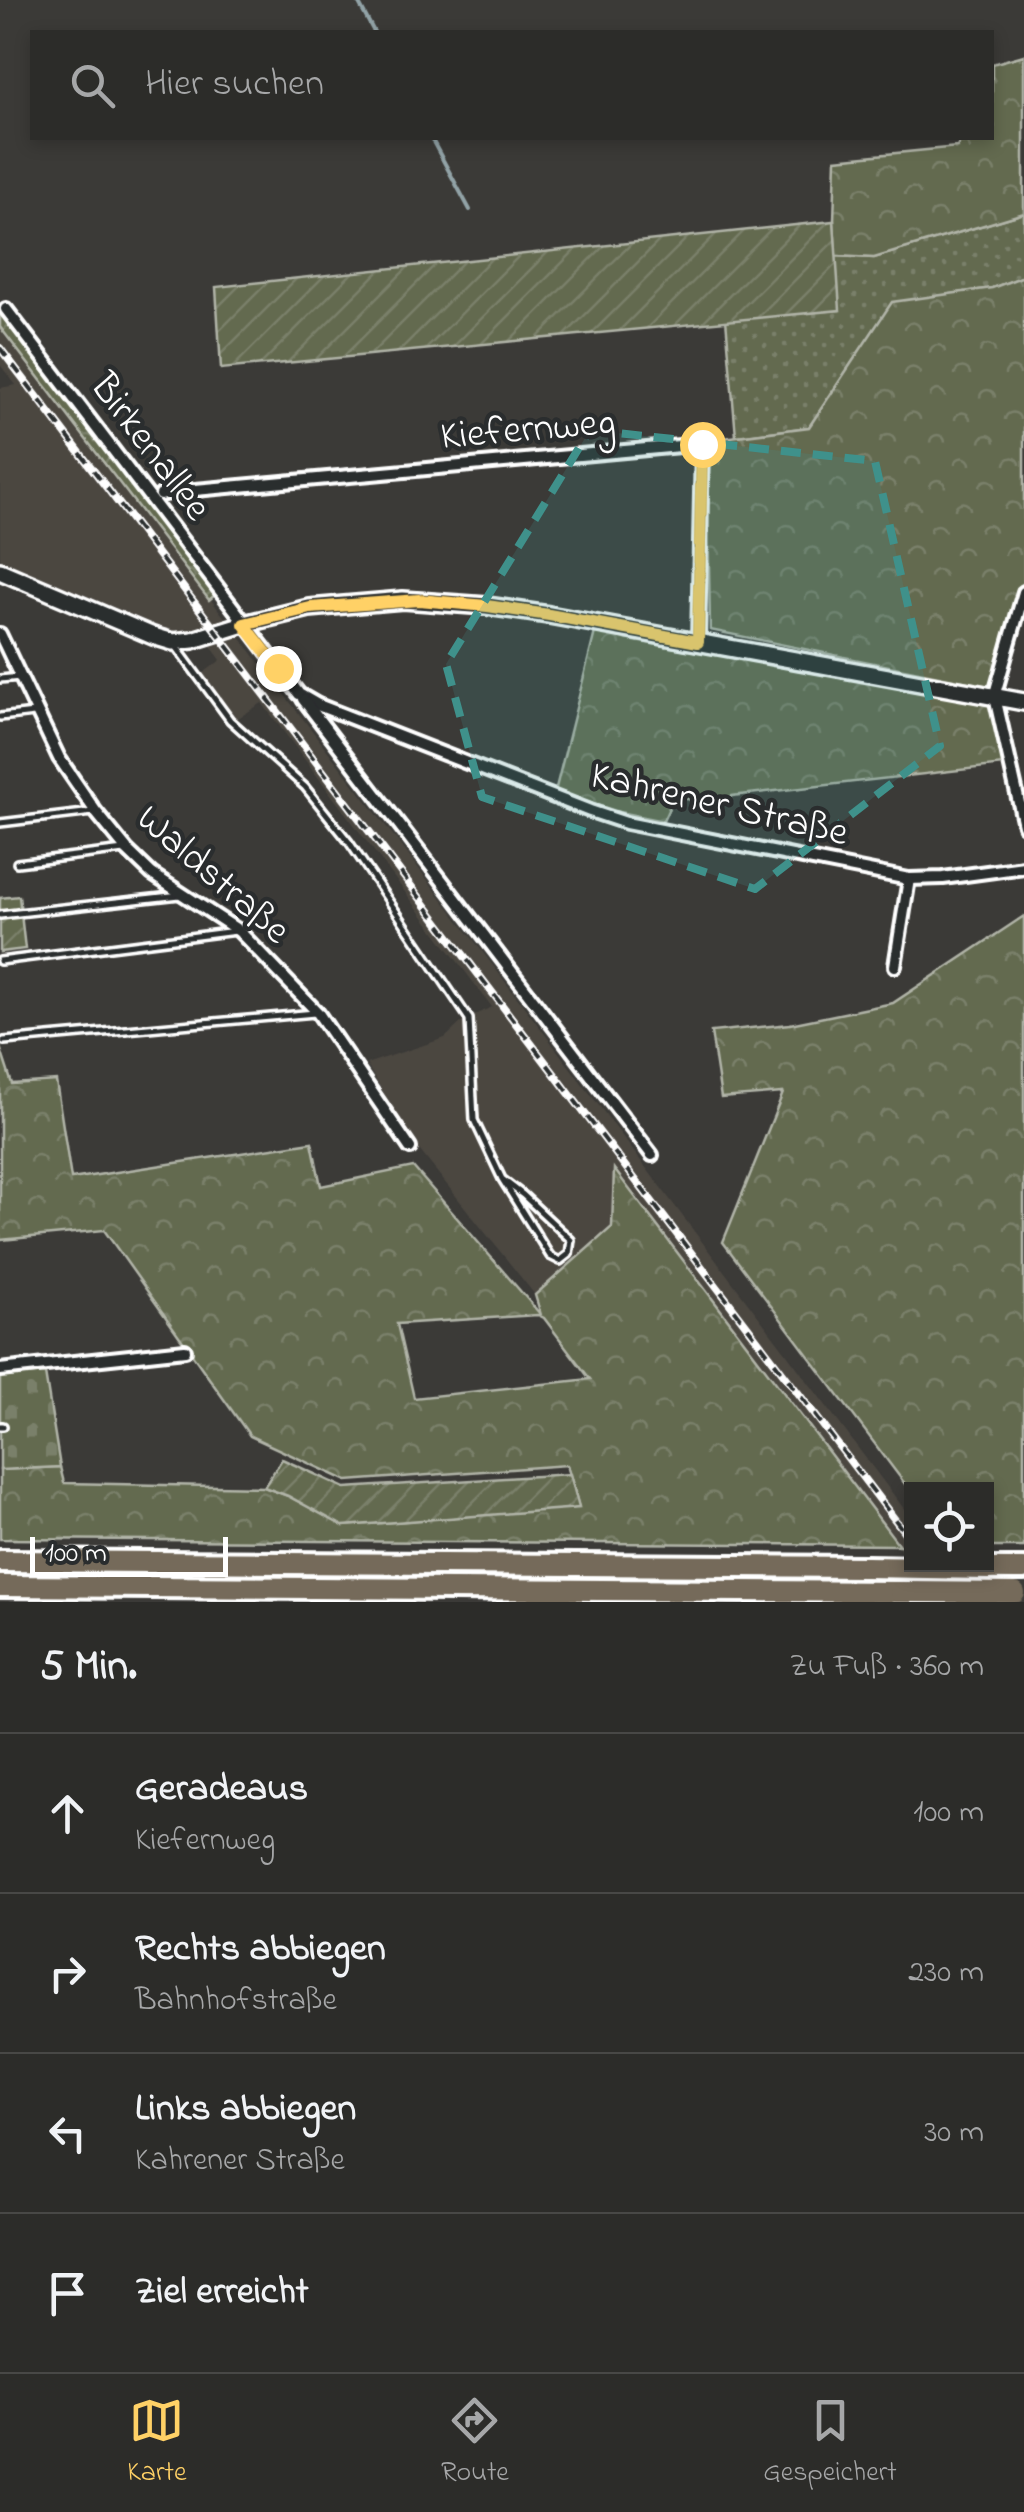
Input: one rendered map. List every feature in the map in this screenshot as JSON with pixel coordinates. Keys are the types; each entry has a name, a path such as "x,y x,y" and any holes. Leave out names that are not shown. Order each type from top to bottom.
{"highway":[{"path":"0,1562 1024,1569"},
{"path":"0,1586 1020,1593"}],"main road":[{"path":"0,571 173,642 310,608 419,600 549,615 1024,702"}],"street":[{"name":"Birkenallee","path":"6,309 244,624"},
{"name":"Kiefernweg","path":"161,495 702,444 698,642"},
{"path":"1024,592 994,697 1024,825"},
{"name":"Kahrener Straße","path":"244,624 652,1154"},
{"name":"Waldstraße","path":"0,634 59,758 96,812 152,874 240,930 318,1013 410,1148"},
{"name":"Kahrener Straße","path":"299,694 318,705 626,823 910,879 1024,867"},
{"path":"894,966 910,879"},
{"path":"0,1370 185,1350"}],"lane":[{"path":"173,642 230,720 305,787 350,842 469,1019 474,1120 502,1179 550,1256 560,1261 569,1254 570,1240 502,1179"},
{"path":"0,679 20,677"},
{"path":"0,716 37,713"},
{"path":"0,823 96,812"},
{"path":"17,863 128,850"},
{"path":"0,914 183,894"},
{"path":"0,961 240,930"},
{"path":"4,1041 318,1013"}],"highlighted area":[{"path":"590,430 875,461 940,746 755,889 482,797 446,664"}],"shaded area":[{"path":"0,327 454,914 904,1509 904,1554 615,1171 612,1227 535,1295 416,1146 366,1064 445,1038 464,1020 492,1007 262,703 235,720 202,674 221,660 200,631 173,633 0,560 0,388 16,385 0,365"}],"green space":[{"path":"1024,55 1024,213 874,258 836,256 836,159 957,147 961,140 994,140 994,63"},
{"path":"1024,213 1024,276 992,288 892,303 809,427 736,436 726,319 839,310 836,256 874,258"},
{"path":"834,221 840,310 221,369 216,287"},
{"path":"1024,276 1024,593 993,687 710,630 707,440 809,427 892,302 992,288"},
{"path":"0,308 78,406 215,595 209,600 0,327"},
{"path":"595,632 991,701 1004,765 732,796 719,804 674,797 663,821 555,792"},
{"path":"19,896 25,949 0,952 0,898"},
{"path":"1024,916 1024,1547 994,1547 994,1482 904,1483 723,1242 783,1093 721,1098 711,1032 790,1024 893,1003"},
{"path":"0,1047 12,1084 56,1081 71,1179 312,1142 321,1186 413,1167 541,1315 535,1295 612,1227 614,1169 899,1545 0,1539 0,1470 60,1467 64,1483 264,1487 344,1526 579,1507 567,1465 347,1481 250,1436 104,1230 0,1240","holes":["538,1315 590,1379 414,1398 397,1324"]},
{"path":"45,1373 60,1467 0,1470 0,1377"},
{"path":"282,1459 345,1488 570,1474 579,1508 343,1526 264,1487"}],"waterway":[{"path":"357,0 373,30"},
{"path":"432,140 470,210"}],"railway":[{"path":"0,348 904,1532"},
{"path":"934,1572 957,1602"}],"route":[{"path":"278,668 244,624 310,608 403,600 549,615 698,642 702,444"}]}
